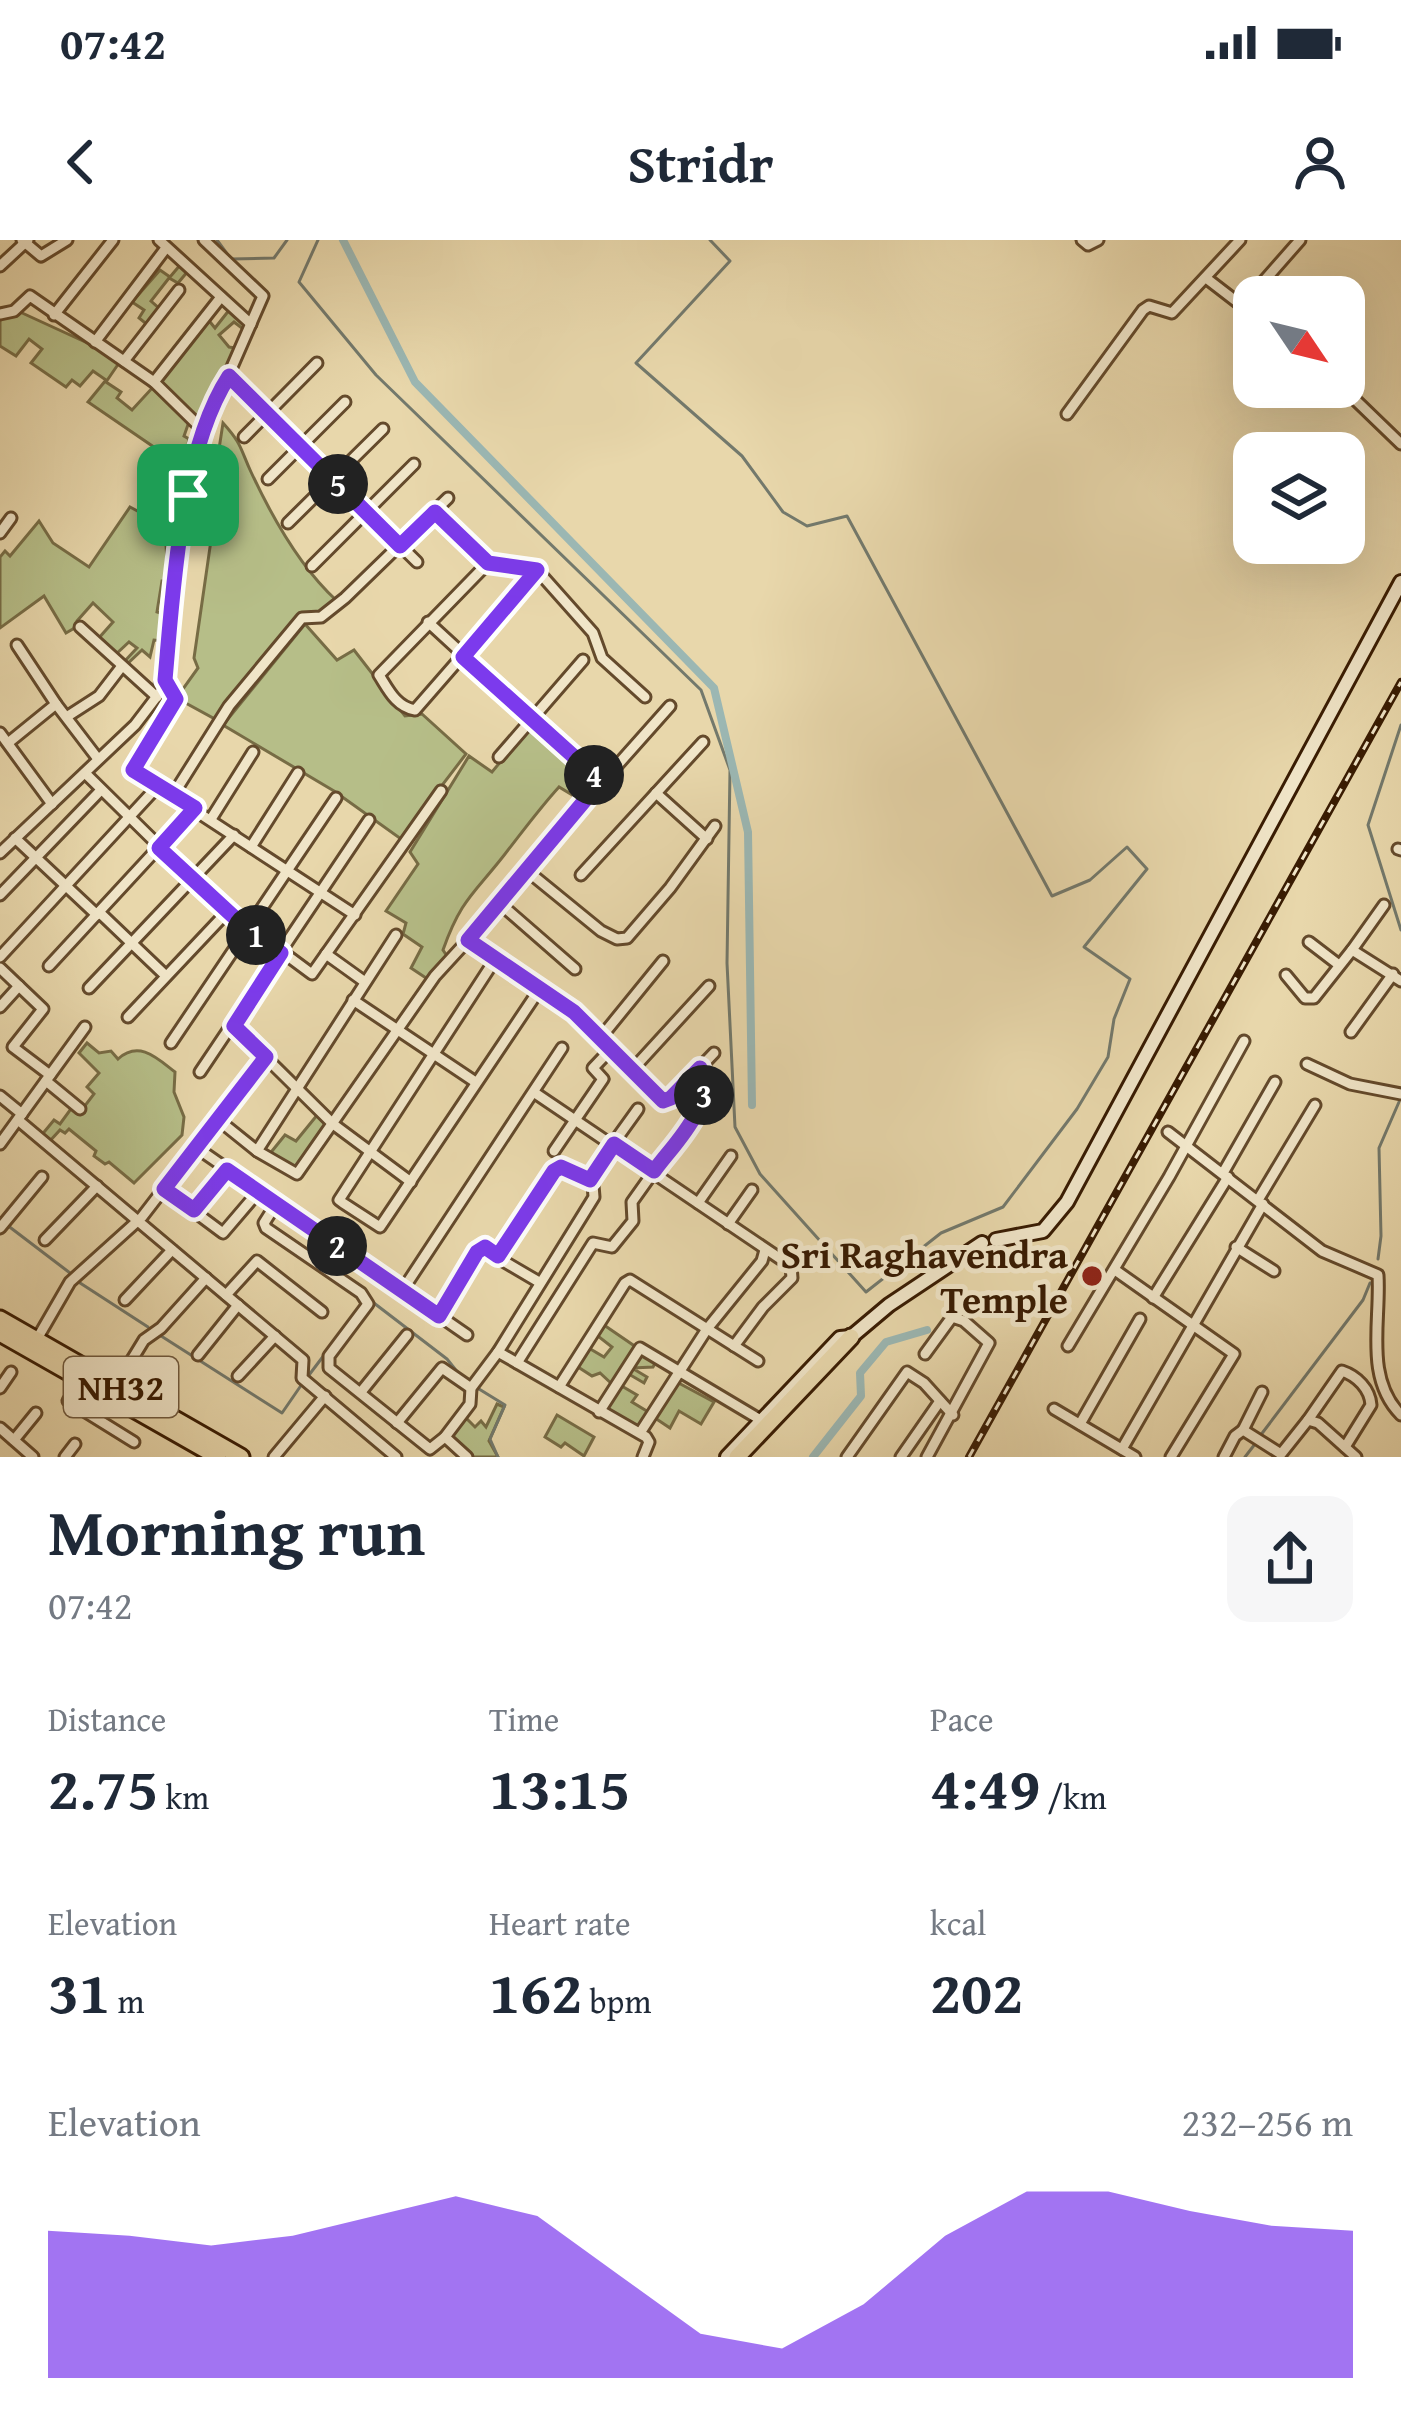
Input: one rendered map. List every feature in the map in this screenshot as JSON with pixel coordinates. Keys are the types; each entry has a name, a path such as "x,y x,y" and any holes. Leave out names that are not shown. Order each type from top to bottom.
{"highway":[{"name":"NH32","path":"0,1318 240,1457"},
{"name":"NH32","path":"0,1333 218,1457"},
{"path":"737,1457 851,1337"}],"street":[{"path":"0,266 25,241 41,256 67,240"},
{"path":"53,315 112,240"},
{"path":"0,853 135,725 165,680 180,529 204,431 262,296 204,240"},
{"path":"1082,240 1088,245 1098,240"},
{"path":"1066,414 1143,310 1149,305 1172,313 1240,240"},
{"path":"1268,276 1300,240"},
{"path":"95,342 162,244 251,324"},
{"path":"1206,278 1233,299"},
{"path":"124,361 179,290"},
{"path":"0,314 14,311 30,296 154,382 204,431"},
{"path":"154,382 221,297"},
{"path":"244,437 316,363"},
{"path":"229,376 417,562"},
{"path":"268,478 345,402"},
{"path":"1364,408 1401,444"},
{"path":"288,523 382,429"},
{"path":"312,566 414,464"},
{"path":"173,795 229,706 302,618 321,617 448,498"},
{"path":"435,512 488,563 537,570 592,633 602,658 645,697"},
{"path":"0,533 11,518"},
{"path":"488,563 379,675 398,702 415,710 537,570"},
{"path":"727,1457 835,1342 851,1337 889,1305 989,1241 1043,1231 1067,1202 1401,582"},
{"path":"428,622 601,781"},
{"path":"80,627 157,697"},
{"path":"16,645 98,759"},
{"path":"500,757 583,660"},
{"path":"68,716 99,696 122,666"},
{"path":"133,770 176,699 165,680"},
{"path":"8,743 56,704"},
{"path":"216,1118 297,1174 435,976 670,706"},
{"path":"0,734 52,804"},
{"path":"581,875 703,742"},
{"path":"211,819 254,752"},
{"path":"120,768 133,770 195,808 355,914"},
{"path":"85,773 227,912 312,974 441,791"},
{"path":"251,847 298,773"},
{"path":"0,957 157,787"},
{"path":"0,895 101,790"},
{"path":"656,793 707,838"},
{"path":"171,1043 336,798"},
{"path":"49,966 195,808"},
{"path":"200,1072 369,820"},
{"path":"525,869 601,931 627,938 715,826"},
{"path":"89,988 234,835"},
{"path":"15,838 166,976"},
{"path":"497,901 575,969"},
{"path":"1286,975 1305,998 1314,998 1384,905"},
{"path":"128,1017 227,912"},
{"path":"256,1150 396,935"},
{"path":"468,940 602,1036 658,1098 668,1101 714,1053"},
{"path":"1309,942 1339,965"},
{"path":"1351,1032 1397,978 1352,950"},
{"path":"326,954 365,982"},
{"path":"496,958 339,1200 343,1203 380,1227 539,990"},
{"path":"602,1036 662,961"},
{"path":"0,968 43,1009 13,1047 80,1109"},
{"path":"0,1007 19,986"},
{"path":"633,1069 709,986"},
{"path":"353,1000 475,1081"},
{"path":"234,1026 333,1124 411,1182"},
{"path":"0,1144 86,1027"},
{"path":"1068,1346 1244,1041"},
{"path":"554,1150 603,1079 592,1068 613,1047"},
{"path":"402,1291 562,1048"},
{"path":"37,1339 70,1282 136,1222 266,1057"},
{"path":"1307,1064 1350,1084 1401,1094"},
{"path":"517,1363 593,1243 611,1247 633,1221 629,1207 701,1105 706,1090 700,1068"},
{"path":"1153,1298 1275,1082"},
{"path":"535,1093 791,1266 794,1274 734,1346"},
{"path":"0,1096 136,1222 305,1362 300,1375 396,1457"},
{"path":"1122,1449 1315,1105"},
{"path":"590,1180 638,1109"},
{"path":"1168,1132 1322,1251 1378,1275 1374,1342 1384,1393 1401,1415"},
{"path":"197,1148 467,1335"},
{"path":"698,1203 731,1156"},
{"path":"276,1204 264,1223 266,1228 361,1293 368,1304 329,1356 329,1368 426,1448 436,1447 470,1404 471,1388 594,1197 595,1186 561,1167 554,1171 498,1256"},
{"path":"194,1210 227,1170"},
{"path":"0,1228 41,1177"},
{"path":"45,1240 97,1186"},
{"path":"164,1189 223,1233 258,1192"},
{"path":"728,1224 752,1190"},
{"path":"439,1316 477,1252 485,1247 539,1282"},
{"path":"1236,1247 1274,1271"},
{"path":"125,1300 172,1250"},
{"path":"640,1433 707,1329 762,1261 765,1250"},
{"path":"226,1295 257,1261 322,1312"},
{"path":"1115,1270 1234,1354 1171,1457"},
{"path":"117,1384 144,1340 206,1278"},
{"path":"559,1387 627,1281 758,1361"},
{"path":"198,1355 238,1305"},
{"path":"925,1354 952,1318 964,1321 988,1343 927,1457"},
{"path":"1080,1424 1140,1319"},
{"path":"361,1391 406,1335"},
{"path":"238,1376 275,1336"},
{"path":"748,1457 843,1356 851,1337"},
{"path":"599,1412 640,1348 759,1419"},
{"path":"498,1352 640,1433 650,1442 643,1457"},
{"path":"397,1423 442,1367 471,1388"},
{"path":"1243,1430 1280,1456 1342,1371 1368,1390 1371,1406 1345,1447"},
{"path":"0,1388 11,1372"},
{"path":"274,1457 337,1373"},
{"path":"847,1457 903,1373 913,1374 952,1415"},
{"path":"82,1378 68,1401 134,1442"},
{"path":"1224,1457 1262,1392"},
{"path":"901,1457 940,1401"},
{"path":"1054,1408 1135,1457"},
{"path":"14,1440 36,1413"},
{"path":"1308,1420 1356,1457"},
{"path":"0,1428 33,1457"},
{"path":"445,1437 467,1457"},
{"path":"65,1457 75,1444"}],"green space":[{"path":"181,264 188,271 178,283 169,278 151,301 161,310 149,326 139,318 144,310 132,302 160,270 170,277"},
{"path":"230,309 250,326 247,332 234,322 219,335 229,347 240,342 203,429 158,383 206,317 215,328"},
{"path":"20,312 94,346 119,363 106,382 121,392 117,398 132,410 154,386 190,419 184,436 189,439 186,455 197,459 186,489 187,481 180,480 176,489 178,502 186,505 180,525 163,520 152,502 164,488 161,484 167,474 156,466 164,454 88,402 106,380 93,371 80,386 72,380 66,387 31,363 42,349 29,339 16,356 0,346 0,316"},
{"path":"223,423 288,540 336,600 318,613 300,613 215,719 182,701 180,693 198,668 194,658 220,478 215,475"},
{"path":"130,507 178,533 176,546 166,545 167,561 175,566 174,581 162,581 157,612 170,616 164,687 157,696 152,691 166,641 154,640 150,657 142,650 126,665 123,663 137,648 129,642 115,655 98,639 113,622 93,603 78,626 66,633 44,596 0,628 0,557 5,551 10,556 39,521 53,543 89,567"},
{"path":"305,624 337,660 354,650 405,716 422,714 466,754 401,839 334,791 223,725"},
{"path":"530,726 594,780 579,799 559,787 462,908 443,950 447,956 429,980 411,968 422,947 403,934 406,923 386,911 418,864 410,852 469,756 492,772"},
{"path":"87,1043 99,1053 111,1051 118,1059 133,1051 148,1053 175,1072 174,1092 184,1117 182,1135 134,1183 94,1156 96,1151 69,1129 60,1130 48,1143 40,1137 54,1120 60,1124 73,1106 81,1111 94,1094 87,1087 99,1073 79,1053"},
{"path":"318,1114 330,1126 300,1171 268,1156 285,1135 296,1141"},
{"path":"601,1323 636,1347 613,1385 600,1373 592,1376 575,1365 587,1347 604,1357 612,1347 594,1333"},
{"path":"640,1348 658,1358 653,1367 632,1368 647,1377 644,1383 627,1373 620,1385 637,1395 632,1402 650,1413 673,1380 714,1402 701,1424 679,1411 670,1428 655,1418 644,1432 600,1410"},
{"path":"497,1404 504,1407 489,1441 498,1457 467,1457 449,1436 462,1414 475,1427 481,1421 486,1427"},
{"path":"557,1415 594,1437 584,1456 545,1437"}],"waterway":[{"path":"217,240 231,259 274,258 287,240"},
{"path":"318,240 299,282 376,375 701,690 730,770 727,963 735,1127 760,1174 866,1292 941,1233 1003,1207 1077,1109 1108,1057 1114,1019 1130,979 1084,947 1147,869 1127,847 1090,880 1052,896 847,516 807,526 783,512 742,456 636,363 730,261 710,240"},
{"path":"343,240 415,382 714,688 748,832 752,1105"},
{"path":"1401,725 1368,825 1401,930"},
{"path":"1378,1259 1379,1148 1399,1102"},
{"path":"7,1225 70,1273"},
{"path":"77,1281 148,1327"},
{"path":"1260,1436 1363,1300 1370,1283"},
{"path":"370,1300 447,1359 459,1374"},
{"path":"309,1375 362,1305"},
{"path":"813,1457 861,1396 860,1373 886,1342 927,1330"},
{"path":"158,1334 282,1413 302,1384"},
{"path":"479,1389 505,1405 490,1439 498,1457"},
{"path":"1245,1457 1255,1444"}],"railway":[{"path":"969,1457 1401,682"}],"place":[{"name":"Sri Raghavendra Temple","path":"1092,1276"}],"route":[{"path":"229,376 400,546 435,512 488,563 537,570 463,657 601,781 468,940 574,1012 625,1058 658,1098 668,1101 700,1068 705,1083 701,1105 654,1171 614,1144 590,1180 561,1167 554,1171 498,1256 485,1247 477,1252 439,1316 227,1170 194,1210 164,1189 266,1057 234,1026 281,953 248,930 159,848 195,808 133,770 176,699 165,680 180,529 188,495 204,431 229,376"}]}
